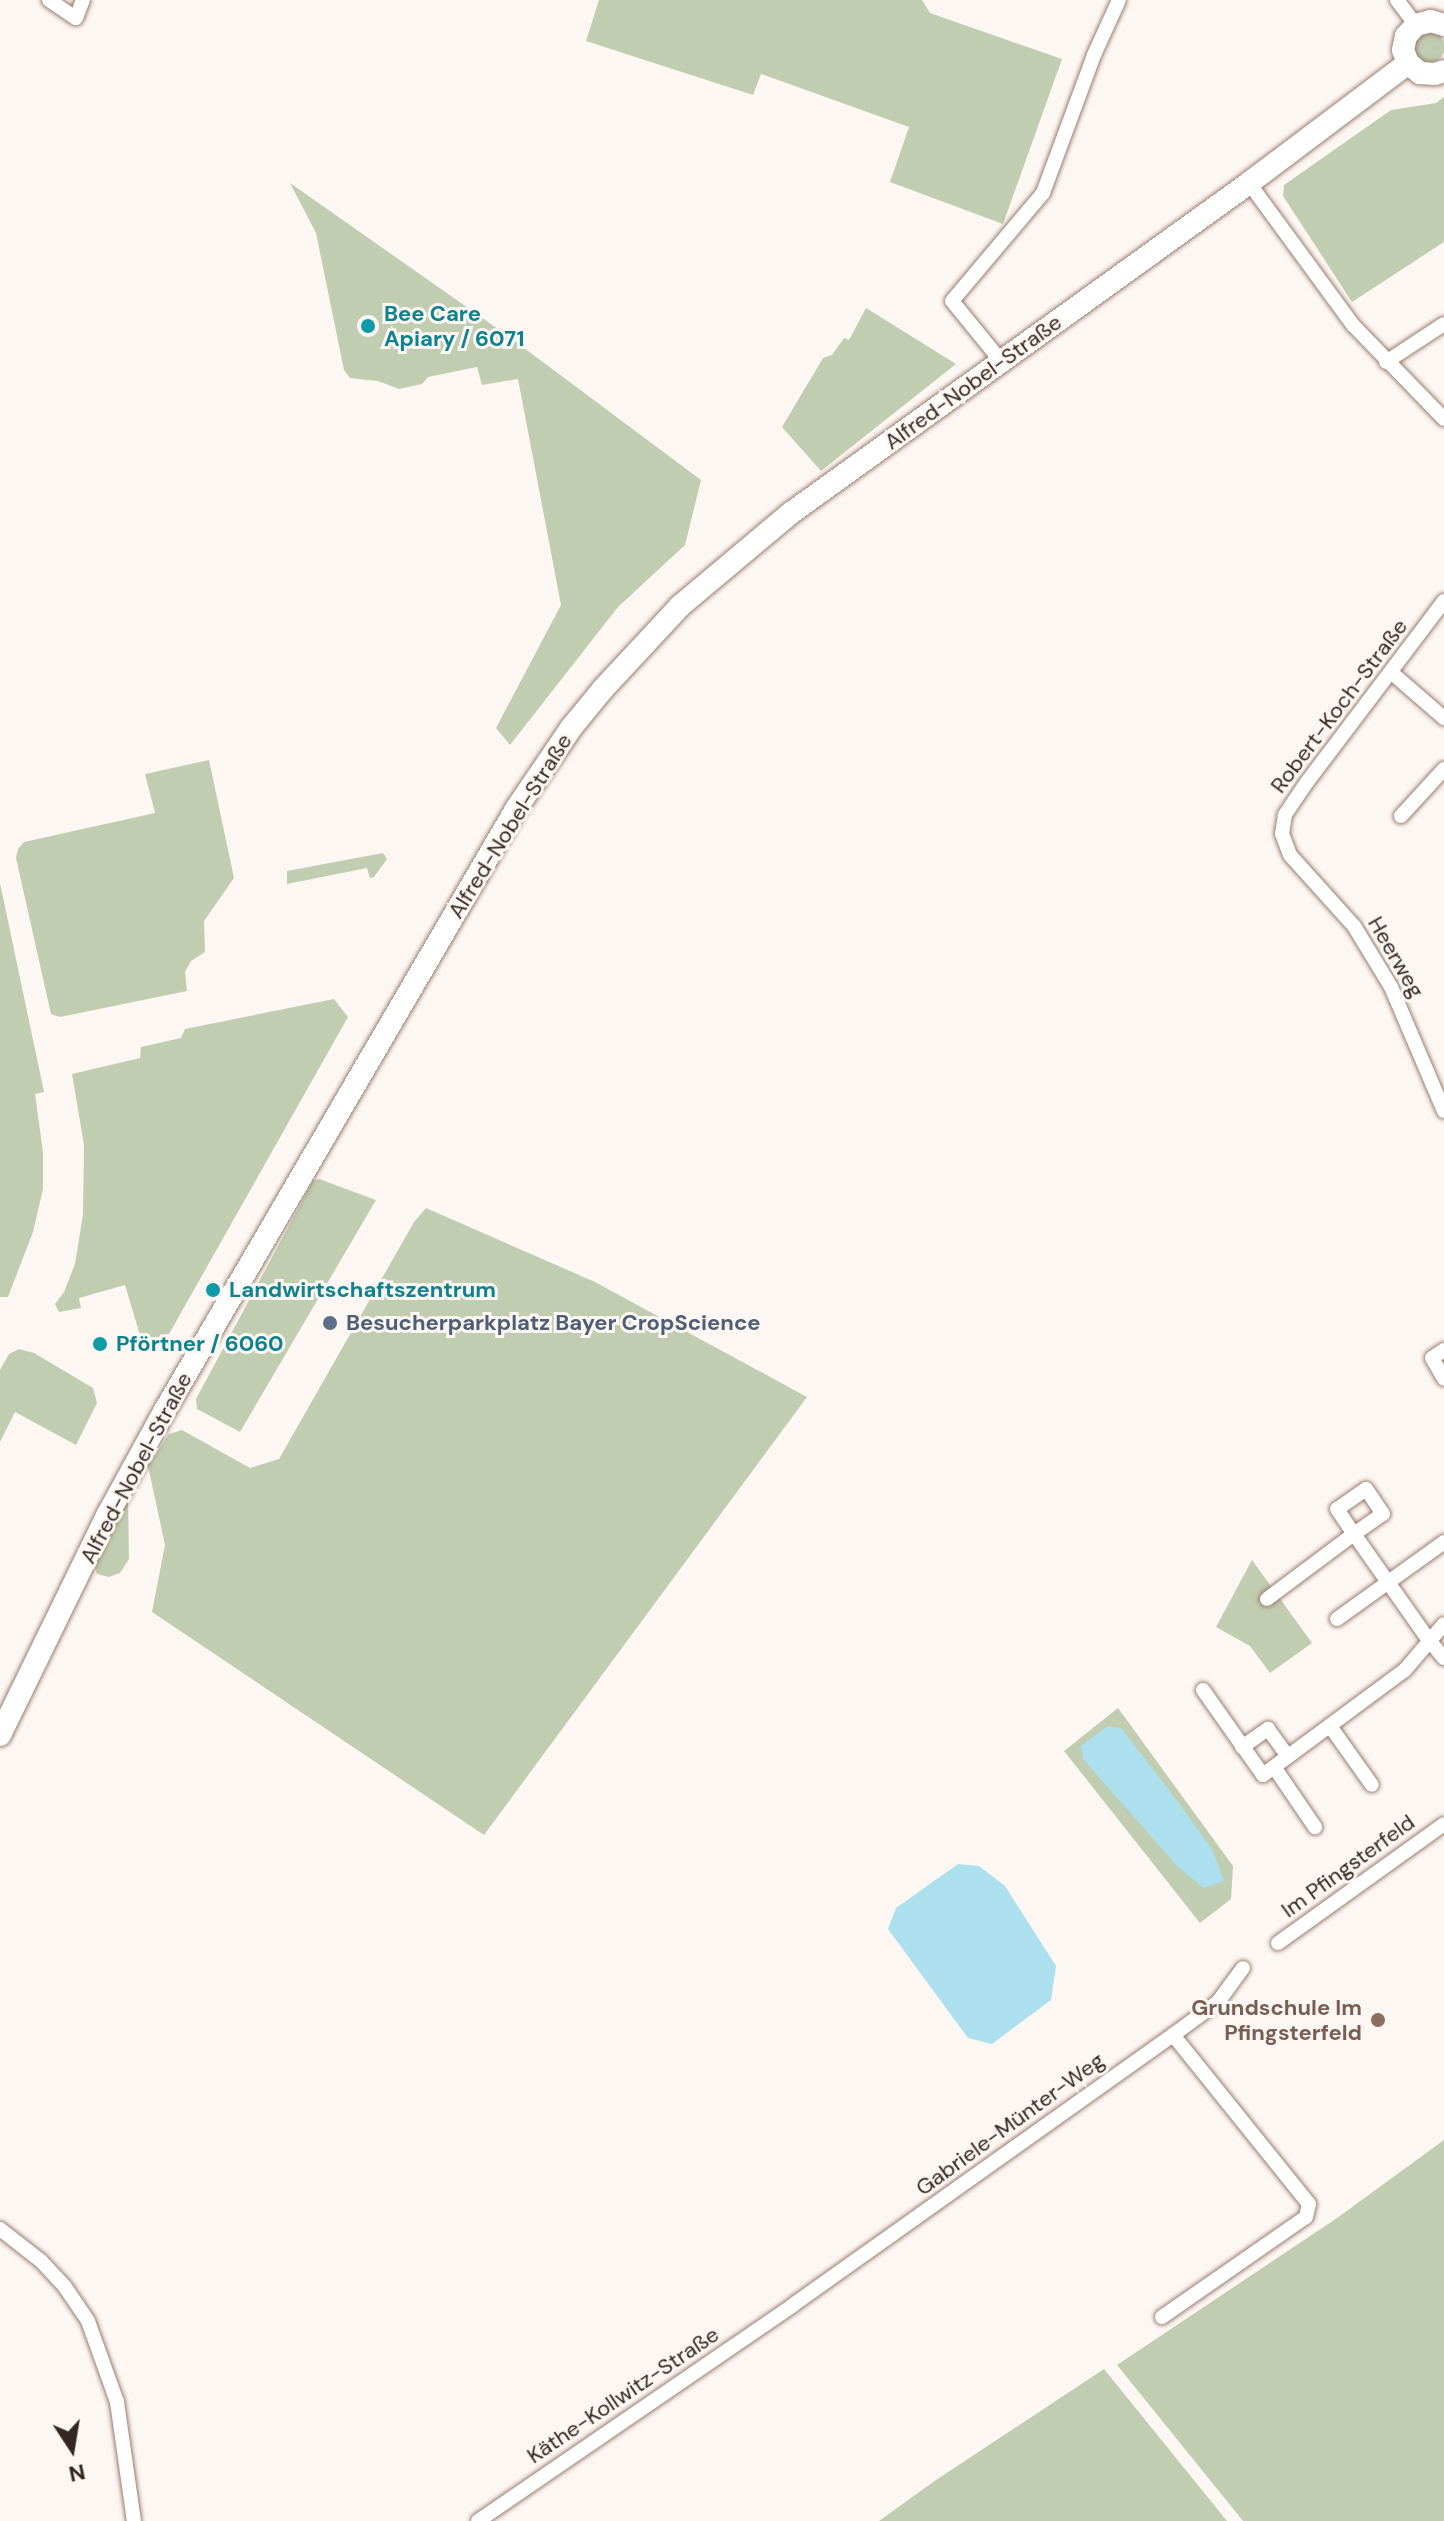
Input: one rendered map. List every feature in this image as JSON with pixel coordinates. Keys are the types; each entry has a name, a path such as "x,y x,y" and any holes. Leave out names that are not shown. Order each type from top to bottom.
{"street":[{"path":"49,0 76,18 83,0"},
{"path":"1001,361 952,301 1043,193 1094,55 1119,0"},
{"path":"1397,0 1416,25"},
{"path":"1444,25 1431,21 1416,25 1404,42 1408,63 1427,75 1444,71"},
{"name":"Alfred-Nobel-Straße","path":"0,1735 103,1526 165,1410 516,809 571,728 641,646 717,570 1249,183 1408,63"},
{"path":"1249,183 1344,313 1386,362 1444,419"},
{"path":"1386,362 1444,324"},
{"name":"Robert-Koch-Straße","path":"1284,841 1285,815 1444,601"},
{"path":"1392,673 1444,718"},
{"path":"1401,816 1444,769"},
{"name":"Heerweg","path":"1284,841 1290,855 1354,926 1391,987 1444,1111"},
{"path":"1444,1350 1432,1358 1444,1379"},
{"path":"1267,1599 1354,1534 1444,1658"},
{"path":"1337,1619 1444,1542"},
{"path":"1203,1690 1263,1775 1405,1670 1428,1639 1444,1624"},
{"path":"1330,1726 1372,1785"},
{"path":"1242,1747 1268,1729 1288,1757"},
{"path":"1274,1767 1315,1827"},
{"name":"Im Pfingsterfeld","path":"1278,1943 1444,1824"},
{"name":"Gabriele-Münter-Weg","path":"793,2305 1218,2002 1243,1968"},
{"path":"1162,2317 1306,2217 1309,2204 1173,2035"},
{"path":"0,2229 41,2261 65,2287 88,2321 117,2402 134,2521"},
{"name":"Käthe-Kollwitz-Straße","path":"478,2521 793,2305"}],"green space":[{"path":"599,0 922,0 930,13 1062,59 1003,224 890,182 909,127 761,74 753,95 586,41"},
{"path":"1430,32 1436,33 1444,41 1444,53 1436,61 1430,62 1424,61 1416,53 1415,47 1416,41 1424,33"},
{"path":"1444,97 1444,242 1352,302 1283,196 1284,185 1391,110 1436,103"},
{"path":"290,183 508,336 701,480 685,545 618,607 510,745 496,728 561,605 518,379 482,385 477,367 428,377 422,384 399,389 378,381 350,378 344,370 316,233"},
{"path":"866,308 956,364 821,471 782,427 823,358 832,355 844,338 849,340"},
{"path":"209,760 234,878 204,921 205,952 191,961 185,972 187,991 60,1017 51,1014 16,858 18,849 24,842 155,813 145,774"},
{"path":"383,853 387,859 374,877 370,878 367,868 287,884 287,871"},
{"path":"0,883 44,1092 35,1094 43,1152 43,1189 33,1232 8,1297 0,1297"},
{"path":"334,999 348,1017 169,1334 142,1342 125,1285 79,1298 81,1308 59,1312 55,1304 64,1292 75,1264 83,1214 84,1145 72,1074 140,1058 141,1047 181,1038 185,1029"},
{"path":"319,1179 376,1200 240,1432 197,1409 196,1399 313,1181"},
{"path":"426,1208 595,1282 807,1397 484,1835 152,1612 165,1545 148,1466 169,1434 182,1430 250,1468 279,1459 414,1222"},
{"path":"19,1349 34,1353 93,1388 97,1403 76,1445 15,1412 0,1442 0,1370 9,1354"},
{"path":"128,1499 129,1559 120,1573 109,1577 97,1574 94,1565"},
{"path":"1252,1560 1312,1643 1270,1673 1250,1646 1216,1627"},
{"path":"1118,1708 1233,1866 1231,1899 1200,1923 1064,1751"},
{"path":"1444,2140 1444,2521 1243,2521 1117,2365 1337,2218"},
{"path":"1104,2369 1227,2521 879,2521 936,2480"}],"water":[{"path":"1108,1726 1122,1729 1178,1802 1212,1849 1224,1881 1204,1888 1179,1868 1083,1759 1081,1746"},
{"path":"958,1864 979,1866 1005,1886 1056,1966 1051,2000 992,2044 968,2038 888,1929 896,1908"}],"place":[{"name":"Bee Care Apiary / 6071","path":"368,326"},
{"name":"Landwirtschaftszentrum","path":"213,1290"},
{"name":"Besucherparkplatz Bayer CropScience","path":"330,1323"},
{"name":"Pförtner / 6060","path":"100,1344"},
{"name":"Grundschule Im Pfingsterfeld","path":"1378,2020"}]}
